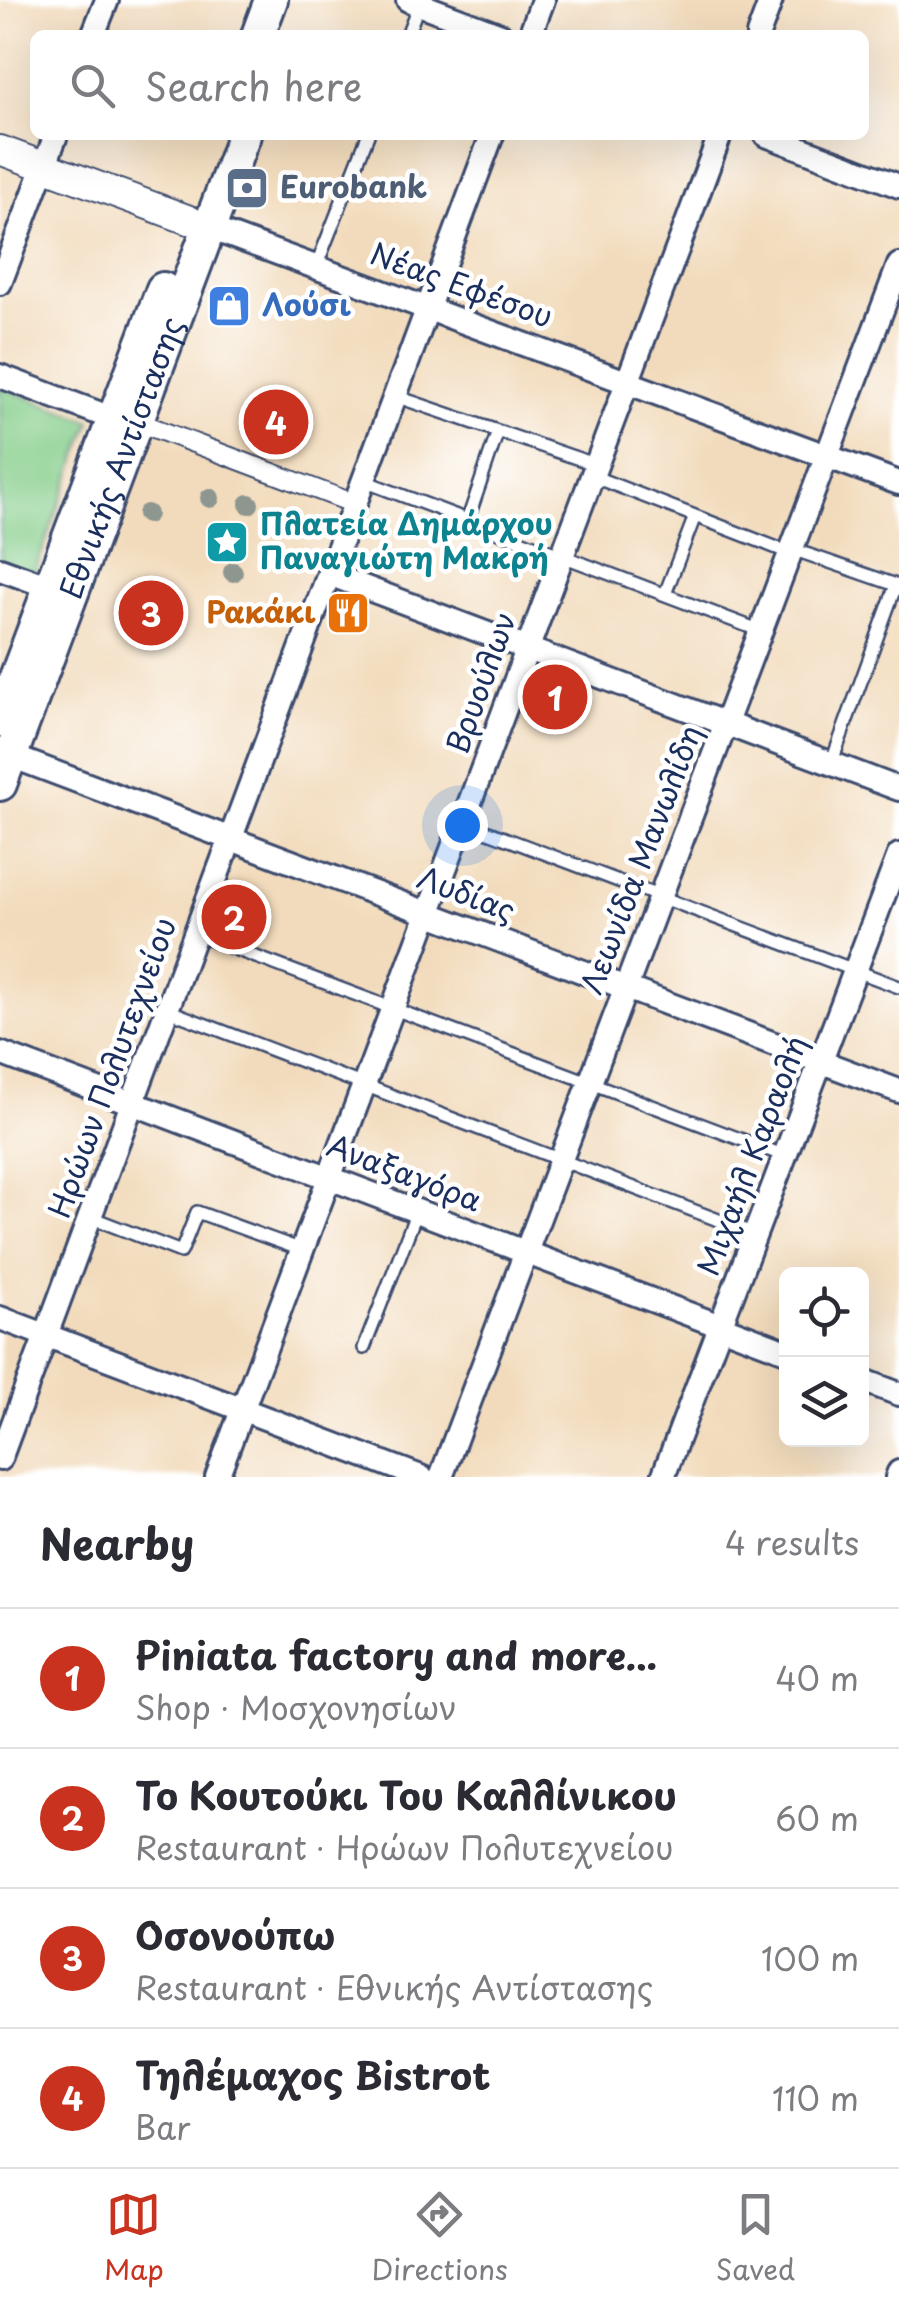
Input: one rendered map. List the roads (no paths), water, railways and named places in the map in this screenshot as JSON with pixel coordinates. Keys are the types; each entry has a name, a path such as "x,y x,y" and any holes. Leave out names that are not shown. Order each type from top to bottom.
{"main road":[{"path":"260,30 271,0"},
{"path":"283,30 294,0"},
{"name":"Εθνικής Αντίστασης","path":"199,224 219,140"},
{"name":"Εθνικής Αντίστασης","path":"5,770 199,224 241,140"},
{"name":"Εθνικής Αντίστασης","path":"0,720 50,587 126,421"}],"street":[{"path":"95,30 106,0"},
{"path":"532,30 542,0"},
{"path":"760,30 771,0"},
{"path":"413,2 488,30"},
{"path":"0,283 54,140"},
{"name":"Ηρώων Πολυτεχνείου","path":"0,1459 490,140"},
{"name":"Βρυούλων","path":"216,1477 718,140"},
{"path":"779,140 899,186"},
{"name":"Νέας Εφέσου","path":"0,150 899,483"},
{"name":"Λεωνίδα Μανωλίδη","path":"441,1477 899,265"},
{"path":"0,376 355,504"},
{"path":"0,569 50,587"},
{"path":"329,574 899,789"},
{"name":"Λυδίας","path":"5,770 230,839 899,1091"},
{"name":"Μιχαήλ Καραολή","path":"663,1477 899,856"},
{"name":"Αναξαγόρα","path":"0,1052 779,1348"},
{"path":"0,1318 421,1477"},
{"path":"869,1383 899,1394"}],"lane":[{"path":"408,30 413,2"},
{"path":"316,267 366,140"},
{"path":"395,396 594,470 694,516 898,586 830,764"},
{"path":"468,519 498,434"},
{"path":"364,481 760,631"},
{"path":"665,594 694,516"},
{"path":"462,822 899,988"},
{"path":"195,934 785,1156"},
{"path":"167,1010 755,1234"},
{"path":"364,1348 417,1211"},
{"path":"90,1217 182,1252 197,1212 302,1250"}],"place":[{"name":"Eurobank","path":"247,188"},
{"name":"Λούσι","path":"229,306"},
{"name":"Τηλέμαχος Bistrot","path":"276,422"},
{"name":"Πλατεία Δημάρχου Παναγιώτη Μακρή","path":"227,542"},
{"name":"Οσονούπω","path":"151,613"},
{"name":"Ρακάκι","path":"348,613"},
{"name":"Piniata factory and more...","path":"555,697"},
{"name":"Το Κουτούκι Του Καλλίνικου","path":"234,917"}]}
